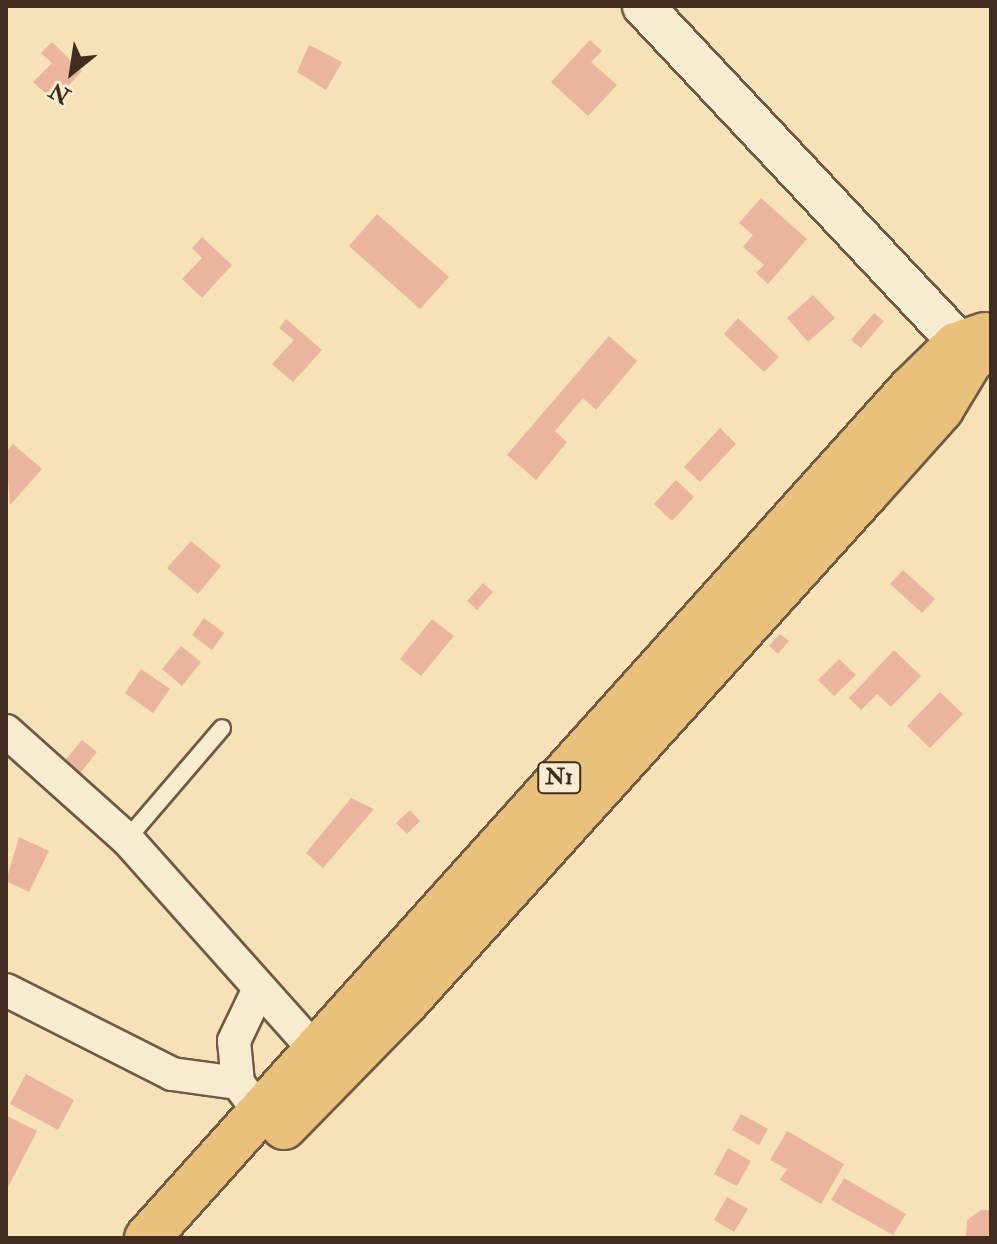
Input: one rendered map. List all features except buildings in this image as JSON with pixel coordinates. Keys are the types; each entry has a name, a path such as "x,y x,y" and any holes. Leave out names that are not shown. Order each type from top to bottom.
{"main road":[{"name":"N1","path":"147,1238 249,1098 315,1050 977,342"},
{"name":"N1","path":"184,1238 856,505 977,342"}],"street":[{"path":"643,6 977,342"},
{"path":"6,731 127,839 258,991 315,1050"},
{"path":"6,990 172,1074 249,1098"},
{"path":"249,1098 234,1041 258,991"}],"lane":[{"path":"127,839 222,728"}]}
